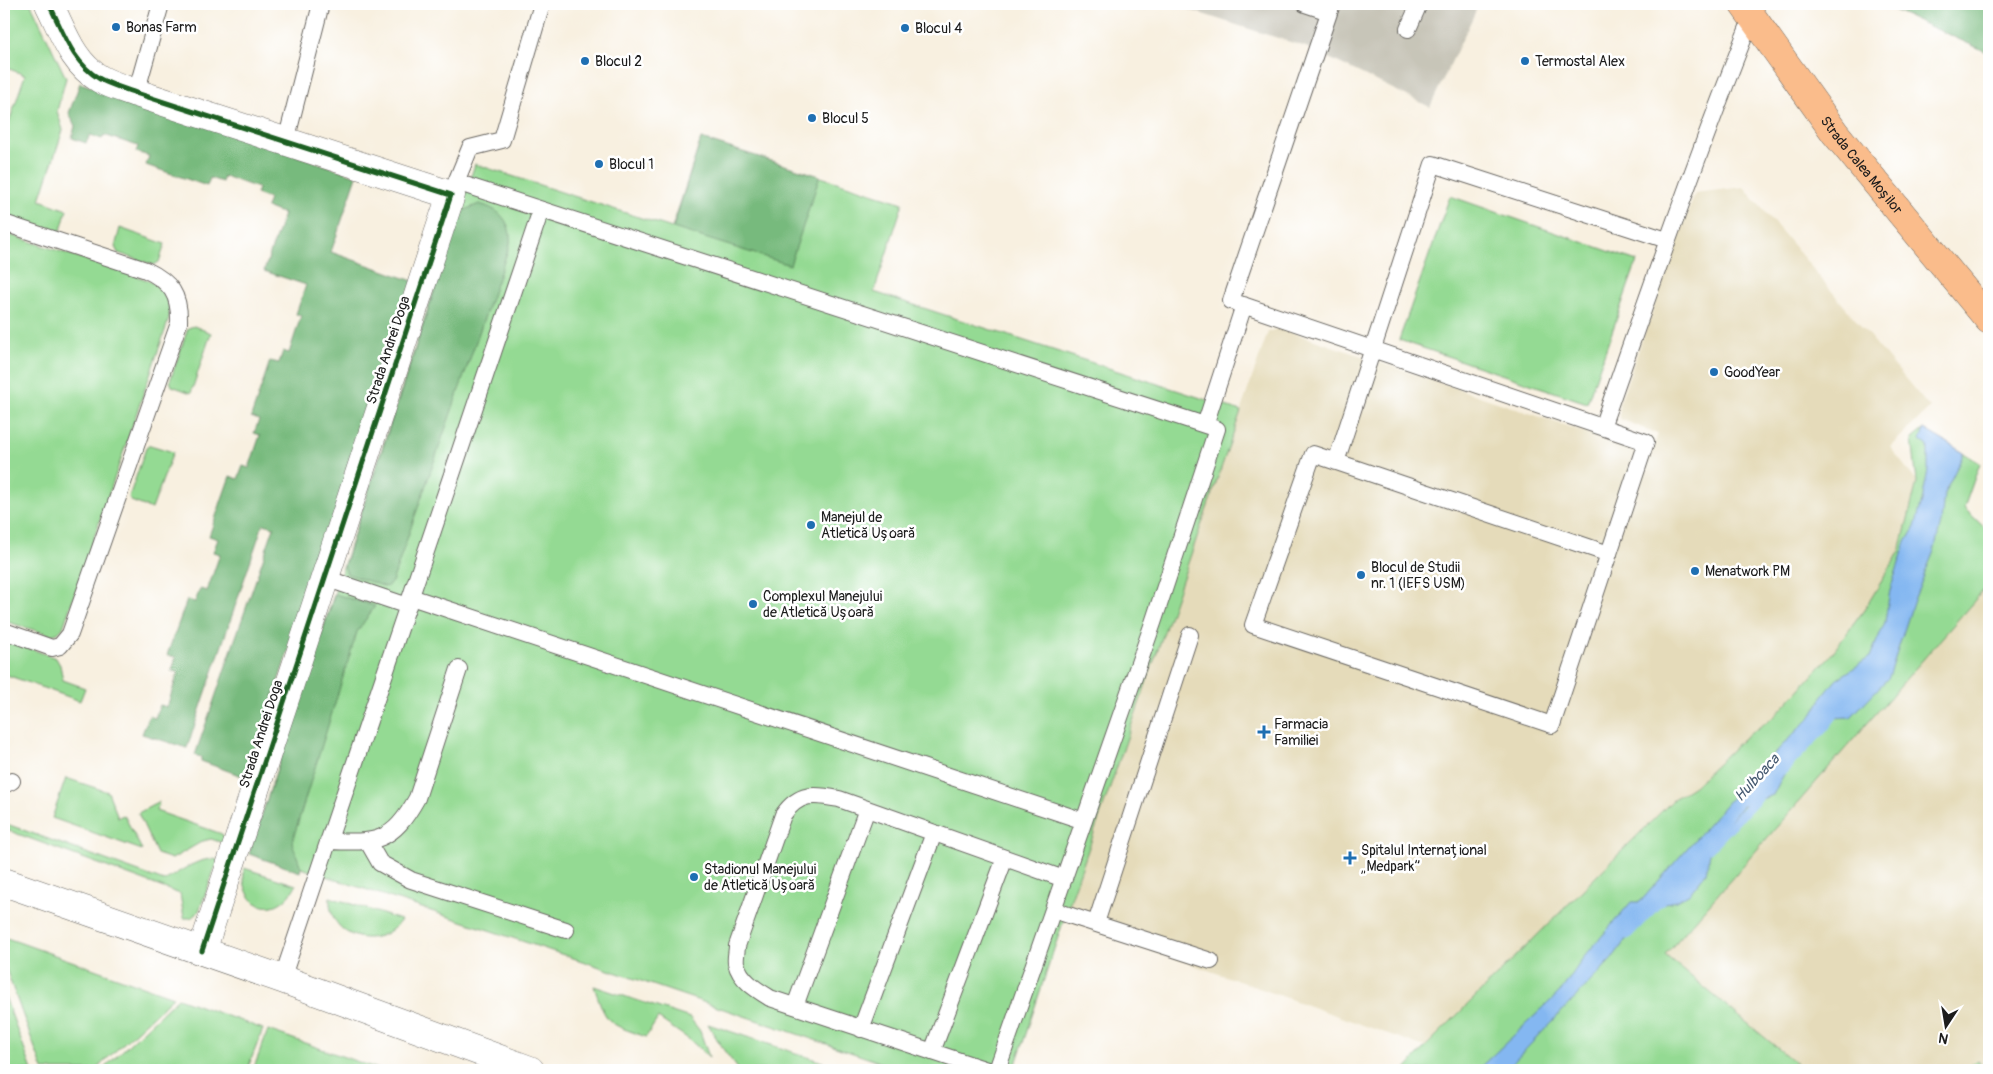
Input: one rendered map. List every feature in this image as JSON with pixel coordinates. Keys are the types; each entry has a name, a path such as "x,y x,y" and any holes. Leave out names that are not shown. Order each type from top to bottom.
{"main road":[{"name":"Strada Calea Moșilor","path":"1747,10 1835,133 1989,320"}],"street":[{"path":"49,4 71,50 83,67 101,80 286,141 453,188"},
{"name":"Strada Andrei Doga","path":"202,951 453,188"},
{"path":"4,882 282,979 530,1070"}],"lane":[{"path":"136,93 161,4"},
{"path":"286,141 321,4"},
{"path":"542,4 502,140 470,148 453,188 541,210 1217,430 1153,623 997,1070"},
{"path":"1305,4 1331,8 1231,301 1646,442 1609,554 1552,724 1253,625 1313,454 1609,554"},
{"path":"1408,29 1419,4"},
{"path":"1602,427 1667,240 1722,91 1747,10"},
{"path":"1336,462 1433,164 1667,240"},
{"path":"282,979 541,210"},
{"path":"4,223 153,274 170,287 176,298 179,310 179,323 70,634 60,646 52,648 4,631"},
{"path":"1205,425 1244,305"},
{"path":"325,578 409,602 1084,821"},
{"path":"1096,923 1190,635"},
{"path":"328,842 368,842 384,837 397,828 409,813 417,798 460,669"},
{"path":"988,1070 770,998 755,989 744,978 736,963 737,946 783,815 791,804 804,797 820,795 839,799 1064,879"},
{"path":"795,1006 867,809"},
{"path":"862,1029 934,833"},
{"path":"368,842 380,863 411,880 566,930"},
{"path":"932,1052 1005,858"},
{"path":"1053,910 1211,961"}],"shaded area":[{"path":"1171,4 1479,4 1430,107 1306,47"},
{"path":"1744,187 1930,408 1890,447 1917,482 1900,551 1864,610 1830,656 1775,716 1744,738 1694,786 1675,798 1425,1047 1064,919 1268,332 1279,328 1650,455 1658,434 1620,419 1619,404 1695,193"},
{"path":"1989,584 1989,1070 1553,1070 1665,955"}],"green space":[{"path":"4,4 31,4 66,78 57,111 63,130 40,200 67,210 61,230 55,233 4,215 4,137 25,75 4,67"},
{"path":"1881,4 1989,4 1989,53"},
{"path":"80,83 357,176 331,252 413,281 248,771 242,776 201,761 201,757 195,755 274,527 263,524 187,748 142,734 149,716 155,718 160,705 167,707 178,673 172,671 176,657 167,655 187,600 195,602 200,589 207,591 220,554 213,552 218,539 209,536 230,476 238,479 243,466 249,468 260,435 254,433 259,420 251,417 270,361 279,363 283,351 289,353 301,316 296,314 306,285 264,271 284,214 266,207 269,199 256,194 258,188 224,176 222,182 210,178 207,186 146,165 149,156 136,152 138,146 104,135 102,139 90,135 86,143 72,138 75,126 69,113"},
{"name":"Complexul Manejului de Atletică Ușoară","path":"701,139 903,203 874,292 1241,411 1064,919 1014,1070 903,1070 250,851 475,164 672,228"},
{"path":"701,139 820,176 790,265 673,228"},
{"path":"1450,196 1637,261 1587,403 1399,340"},
{"path":"479,204 499,213 507,223 510,244 392,582 386,587 347,574 344,566 459,217 465,210"},
{"path":"120,228 165,244 159,262 154,265 118,253 115,247"},
{"path":"4,233 148,280 162,291 169,306 169,319 63,628 58,633 51,635 4,621"},
{"path":"194,326 211,333 191,393 172,386 170,381 188,328"},
{"path":"1924,429 1980,463 1964,508 1989,532 1989,584 1665,955 1804,1070 1405,1070 1425,1047 1675,798 1694,786 1744,738 1775,716 1830,656 1864,610 1900,551 1917,482 1912,439"},
{"path":"150,445 173,452 152,509 131,501 129,497 146,448"},
{"path":"335,594 375,606 357,632 292,842 301,868 300,872 249,854"},
{"path":"4,639 56,658 60,665 63,680 85,688 80,701 4,674"},
{"path":"66,778 108,792 118,817 124,815 142,850 52,818"},
{"path":"159,802 156,811 222,834 225,839 223,843 211,839 203,841 172,859 157,854 138,813"},
{"path":"4,823 164,881 197,862 211,859 218,860 199,911 191,918 184,918 180,894 4,829"},
{"path":"244,868 296,885 288,897 279,904 261,905 253,901 248,893 244,882"},
{"path":"330,897 401,920 391,930 380,936 368,938 356,936 345,931 337,923 331,911"},
{"path":"4,937 173,997 95,1070 43,1070 4,964"},
{"path":"594,986 690,1018 700,1031 709,1057 690,1040 658,1018 646,1037 616,1025 606,1016 602,1009"},
{"path":"4,994 32,1070 4,1069"},
{"path":"178,998 263,1029 247,1070 102,1070"},
{"path":"708,1024 847,1070 739,1070 723,1049"},
{"path":"268,1030 381,1070 253,1070"},
{"path":"1977,1060 1989,1070 1964,1070"}],"water":[{"path":"1924,429 1964,453 1944,494 1941,523 1934,551 1914,600 1889,677 1851,717 1832,718 1814,736 1791,763 1773,795 1742,806 1722,831 1710,853 1706,873 1690,893 1676,901 1659,904 1647,911 1611,960 1506,1070 1477,1070 1561,991 1584,957 1631,902 1640,902 1733,796 1812,715 1821,699 1836,680 1870,657 1885,622 1890,590 1906,542 1915,527 1922,501 1928,470 1928,446 1920,440"}],"waterway":[{"name":"Hulboaca","path":"1783,770 1824,728 1837,711"},
{"name":"Hulboaca","path":"1710,848 1761,794"},
{"name":"Hulboaca","path":"1627,935 1663,898"}],"cycle path":[{"path":"49,4 75,55 90,72 104,81 451,195 202,951"}],"place":[{"name":"Bonas Farm","path":"116,27"},
{"name":"Blocul 4","path":"905,28"},
{"name":"Blocul 2","path":"585,61"},
{"name":"Termostal Alex","path":"1525,61"},
{"name":"Blocul 5","path":"812,118"},
{"name":"Blocul 1","path":"599,164"},
{"name":"GoodYear","path":"1714,372"},
{"name":"Manejul de Atletică Ușoară","path":"811,525"},
{"name":"Menatwork PM","path":"1695,571"},
{"name":"Blocul de Studii nr. 1 (IEFS USM)","path":"1361,575"},
{"name":"Complexul Manejului de Atletică Ușoară","path":"753,604"},
{"name":"Farmacia Familiei","path":"1264,732"},
{"name":"Spitalul Internațional „Medpark”","path":"1350,858"},
{"name":"Stadionul Manejului de Atletică Ușoară","path":"694,877"}]}
